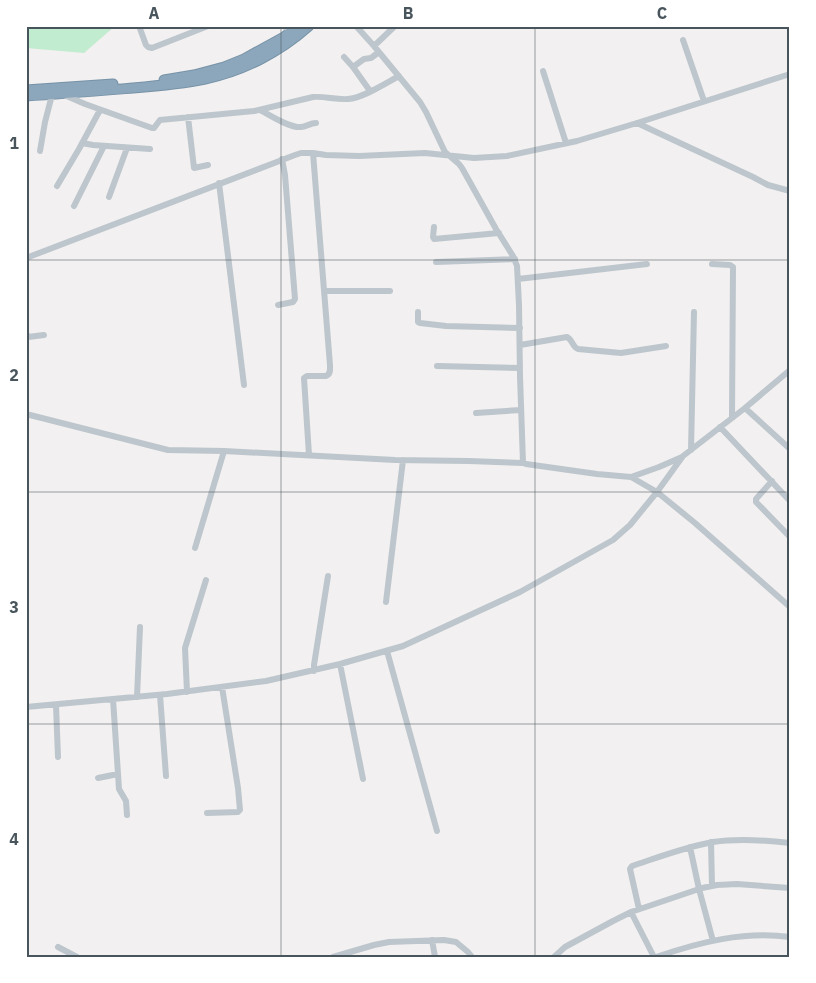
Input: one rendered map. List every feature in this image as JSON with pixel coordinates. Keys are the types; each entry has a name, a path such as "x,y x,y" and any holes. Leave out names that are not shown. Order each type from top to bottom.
{"highway":[{"path":"26,90 159,80 194,75 224,67 244,59 284,38 298,26"},
{"path":"26,96 180,84 215,77 233,72 279,49 296,38 309,26"}],"street":[{"path":"140,26 146,45 152,48 208,26"},
{"path":"356,26 423,107 445,152 462,168 515,259 518,279 520,328 523,463"},
{"path":"353,67 370,58 395,26"},
{"path":"284,38 287,27"},
{"path":"683,40 704,102"},
{"path":"344,56 370,91"},
{"path":"543,71 566,143"},
{"path":"26,258 301,153 359,156 425,153 464,158 501,156 566,143 637,123 790,74"},
{"path":"40,150 45,122 57,94 152,128 156,127 160,120 260,110 313,97 351,99 399,76"},
{"path":"56,186 100,110"},
{"path":"260,110 300,127 316,123"},
{"path":"188,117 194,168 208,165"},
{"path":"637,123 768,185 790,191"},
{"path":"82,143 150,149"},
{"path":"74,206 104,146"},
{"path":"109,197 127,148"},
{"path":"309,455 304,378 307,376 326,376 330,373 313,153"},
{"path":"278,305 293,302 295,299 285,175 282,159"},
{"path":"219,183 244,385"},
{"path":"434,227 434,240 499,233"},
{"path":"436,262 515,259"},
{"path":"518,279 648,264"},
{"path":"712,264 733,266 732,418"},
{"path":"325,291 390,291"},
{"path":"418,312 417,320 420,324 520,328"},
{"path":"691,450 694,312"},
{"path":"26,333 28,337 44,335"},
{"path":"520,345 568,337 576,349 625,352 666,346"},
{"path":"437,366 520,368"},
{"path":"26,414 168,450 523,463 631,477 683,456 790,370"},
{"path":"745,408 790,449"},
{"path":"476,413 521,410"},
{"path":"720,426 790,501"},
{"path":"194,548 224,451"},
{"path":"26,707 160,695 266,681 314,671 403,646 520,592 613,540 630,525 683,456"},
{"path":"386,602 403,460"},
{"path":"631,477 657,492 695,523 790,607"},
{"path":"772,481 756,499 756,502 790,537"},
{"path":"314,671 328,576"},
{"path":"187,692 185,648 206,580"},
{"path":"137,697 140,627"},
{"path":"387,651 437,831"},
{"path":"340,664 363,779"},
{"path":"208,813 238,812 240,810 222,687"},
{"path":"160,695 166,776"},
{"path":"113,699 119,789 126,801 127,815"},
{"path":"56,705 58,757"},
{"path":"98,778 118,774"},
{"path":"639,909 631,867 711,842 754,839 790,843"},
{"path":"711,842 712,886"},
{"path":"690,847 713,941"},
{"path":"554,957 564,948 631,912 699,889 737,884 790,888"},
{"path":"631,912 655,957 675,950 738,936 790,936"},
{"path":"432,940 435,957"},
{"path":"333,957 389,942 432,940 454,941 468,955"},
{"path":"58,946 77,957"}],"green space":[{"path":"26,26 115,26 84,53 26,48"}]}
